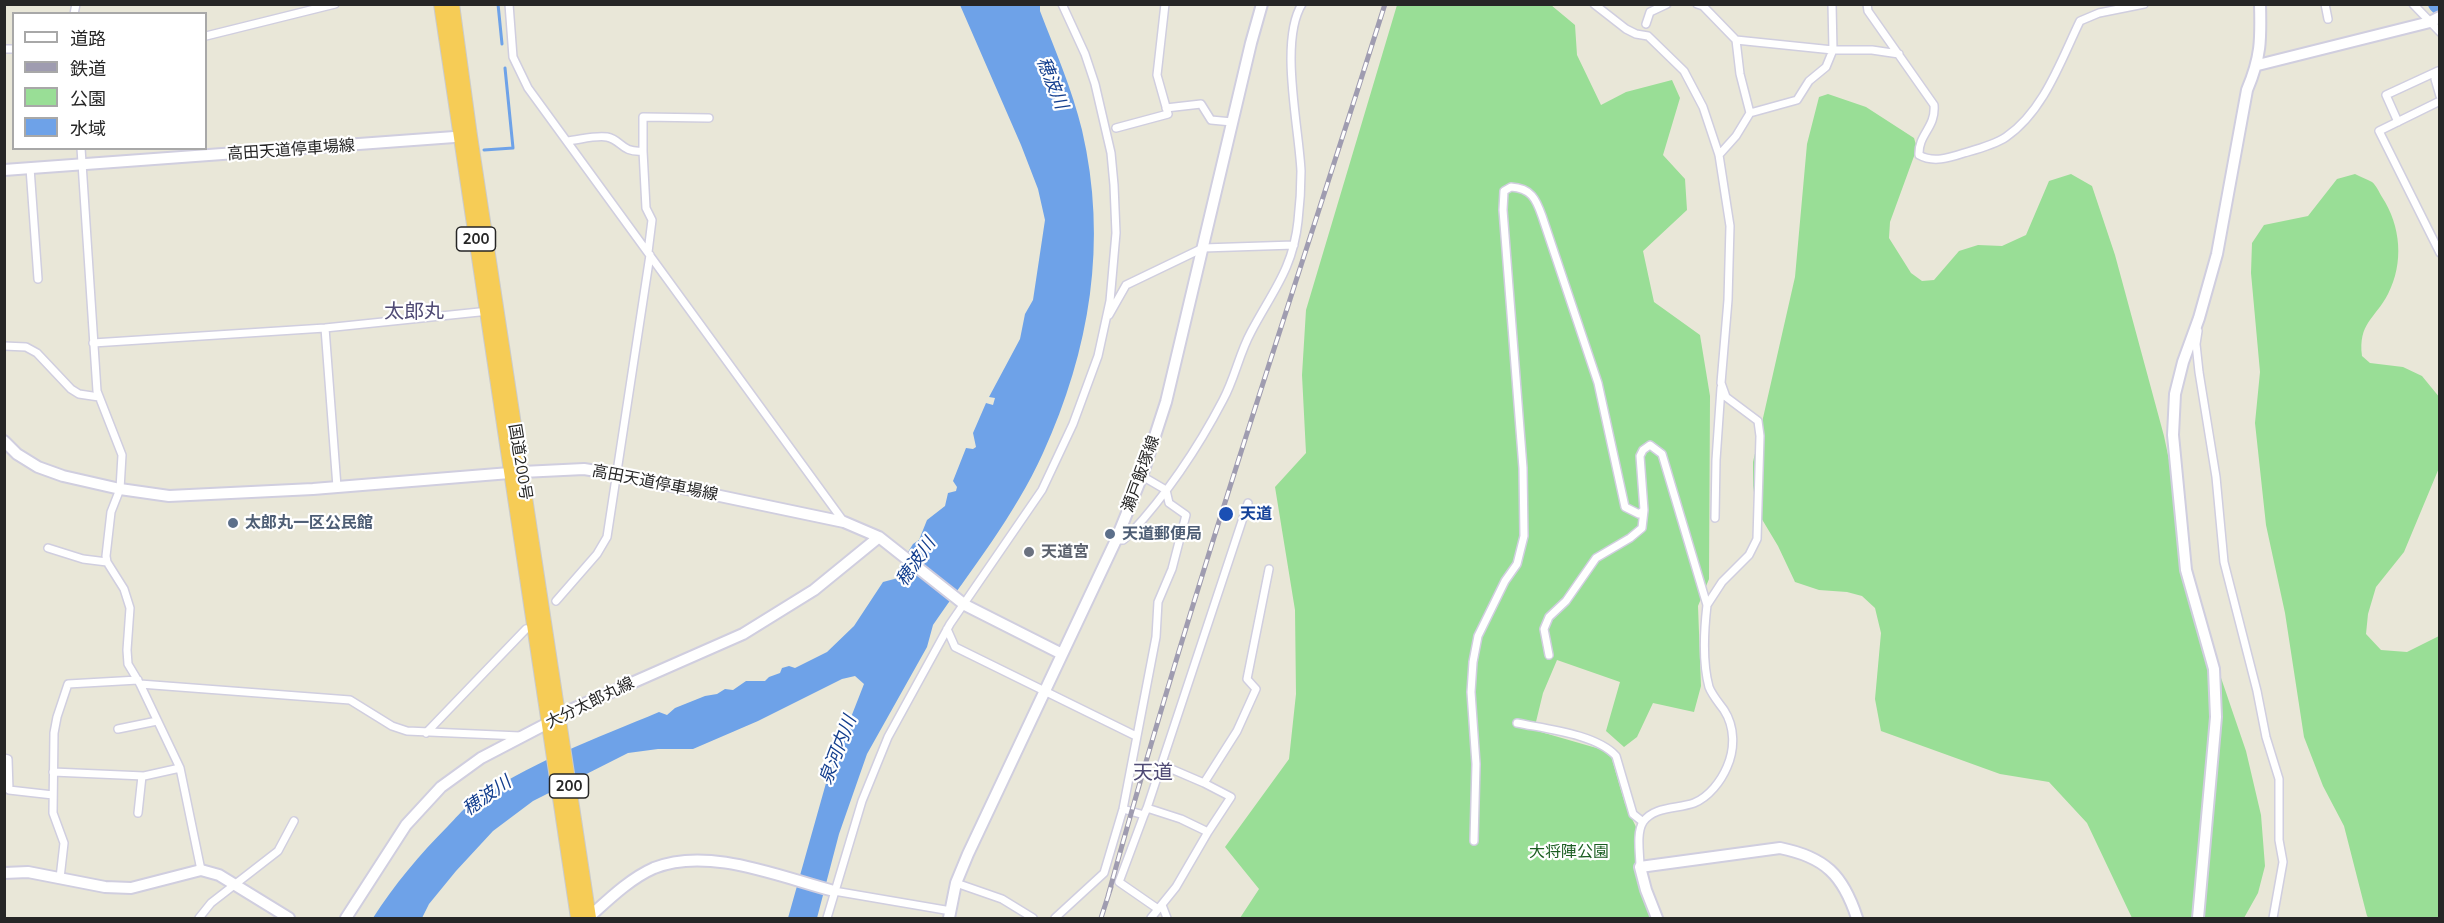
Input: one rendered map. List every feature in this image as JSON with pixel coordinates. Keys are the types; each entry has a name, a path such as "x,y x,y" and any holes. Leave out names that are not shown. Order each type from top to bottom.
{"highway":[{"name":"国道200号","path":"441,4 465,137 492,311 571,844 586,918"},
{"name":"国道200号","path":"452,4 465,137"}],"main road":[{"path":"2198,918 2216,717 2214,669 2186,570 2174,435 2175,394 2217,254 2247,90 2258,65 2262,45 2260,4"},
{"name":"瀬戸飯塚線","path":"950,915 956,883 1116,540 1142,476 1166,402 1262,5"},
{"path":"2258,65 2435,20"},
{"name":"高田天道停車場線","path":"4,170 465,137"},
{"name":"高田天道停車場線","path":"4,441 17,454 63,476 120,489 169,496 337,487 584,469 615,474 844,522 881,539 962,604 1062,654"},
{"name":"大分太郎丸線","path":"346,918 406,825 441,787 481,758 520,736 555,725 743,634 814,590 881,539"},
{"path":"1657,918 1646,890 1641,867 1780,848 1819,860 1839,880 1849,895 1857,918"},
{"path":"586,918 613,895 652,868 674,862 700,859 720,860 834,891"},
{"path":"4,873 28,872 105,887 131,888 201,870 219,875 289,918"}],"street":[{"path":"207,36 334,4"},
{"path":"509,4 513,57 528,88 844,522"},
{"path":"827,918 862,801 888,737 962,604 1042,490 1073,424 1098,356 1110,301 1116,233 1111,153 1095,84 1085,54 1062,4"},
{"path":"1116,128 1168,114 1157,75 1165,4"},
{"path":"1257,4 1262,5"},
{"path":"1116,540 1123,540 1130,534 1166,490 1224,399 1251,332 1283,277 1294,245 1298,221 1301,171 1292,48 1293,24 1302,4"},
{"path":"1594,4 1626,29 1648,36 1684,71 1703,107 1719,155 1730,226 1728,300 1716,460 1715,518"},
{"path":"1646,24 1650,12 1667,4"},
{"path":"1697,4 1703,6 1736,40 1740,74 1750,113"},
{"path":"1719,155 1736,136 1750,113 1797,99 1809,81 1826,67 1833,50 1832,4"},
{"path":"1867,4 1868,11 1934,105 1935,116 1932,125 1919,144 1919,155 1924,158 1941,159 1992,144 2007,136 2030,113 2048,87 2080,21 2100,13 2144,4"},
{"path":"2097,4 2100,13"},
{"path":"2325,4 2328,19"},
{"path":"2413,4 2435,20 2439,32"},
{"path":"1736,40 1899,54"},
{"path":"2439,71 2435,84 2439,96"},
{"path":"2398,122 2386,95 2439,71"},
{"path":"2439,101 2379,131 2439,250"},
{"path":"1166,108 1201,104 1210,120 1232,122"},
{"path":"556,601 597,554 607,537 616,487 615,474 649,254 652,220 646,208 643,117 709,118"},
{"path":"567,141 606,137 625,149 634,152 643,151"},
{"path":"81,150 93,343 99,397 122,455 120,489 107,530 107,562 130,608 128,664 180,768 201,870"},
{"path":"30,168 38,279"},
{"path":"1474,841 1476,764 1471,692 1473,662 1478,636 1505,581 1517,564 1524,536 1523,468 1503,210 1504,191 1511,187 1529,191 1536,200 1598,383 1625,507 1639,514 1644,510"},
{"path":"1105,323 1126,285 1203,248 1294,245"},
{"path":"93,343 325,328 492,311"},
{"path":"2199,318 2196,344 2216,477 2224,562 2257,691 2266,737 2279,779 2279,840 2283,862 2273,918"},
{"path":"325,328 337,487"},
{"path":"4,346 26,347 37,353 71,389 79,394 99,397"},
{"path":"1707,605 1722,582 1749,555 1757,539 1760,436 1758,421 1726,397 1721,383"},
{"path":"1549,655 1544,629 1549,617 1566,601 1596,558 1630,538 1642,528 1644,510 1641,456 1642,450 1650,445 1662,454 1707,605 1705,626 1708,682 1710,690 1726,713 1733,735 1732,754 1726,770 1713,789 1694,803 1651,814 1643,822 1640,830 1641,867"},
{"path":"1055,918 1104,873 1123,809 1156,638 1158,602 1172,569 1186,515 1169,503 1166,490 1142,476"},
{"path":"1167,918 1160,907 1119,882 1148,808 1248,503"},
{"path":"48,548 83,559 107,562"},
{"path":"1204,783 1237,731 1256,689 1247,679 1269,569"},
{"path":"426,734 526,629"},
{"path":"947,629 954,647 1136,736"},
{"path":"60,878 64,843 54,821 53,772 57,717 68,684 139,682 350,700 392,726 407,731 426,734 520,736"},
{"path":"118,729 157,721"},
{"path":"1517,723 1581,737 1610,749 1616,756 1633,814 1643,822"},
{"path":"4,758 8,759 9,790 53,795"},
{"path":"1151,918 1176,887 1231,797 1161,765"},
{"path":"53,772 142,776 180,768"},
{"path":"138,813 142,776"},
{"path":"1148,808 1181,819 1208,832"},
{"path":"1123,809 1144,816"},
{"path":"199,918 210,903 278,851 294,821"},
{"path":"956,883 1002,899 1033,918"},
{"path":"834,891 950,915"}],"green space":[{"name":"大将陣公園","path":"1397,5 1551,5 1575,25 1577,55 1601,105 1626,92 1672,80 1680,98 1663,155 1685,179 1687,210 1643,251 1654,302 1700,335 1710,396 1709,579 1698,606 1701,686 1694,712 1653,703 1637,737 1624,747 1606,731 1620,682 1557,660 1543,693 1534,730 1600,749 1611,756 1625,804 1636,827 1637,882 1653,918 1240,918 1259,889 1225,847 1289,759 1296,694 1295,610 1275,487 1306,453 1302,375 1306,310"},
{"path":"1828,94 1866,107 1914,138 1917,148 1890,222 1889,238 1911,273 1922,281 1934,280 1959,251 1978,245 2002,246 2026,235 2049,181 2071,174 2092,186 2115,255 2164,436 2205,631 2246,751 2261,815 2265,866 2258,893 2244,918 2132,918 2087,823 2049,782 2000,774 1881,731 1875,699 1881,633 1875,608 1862,596 1847,592 1819,590 1795,582 1778,546 1757,511 1753,486 1753,462 1795,277 1807,144 1819,97"},
{"path":"2355,174 2372,182 2377,189 2393,220 2398,245 2393,282 2388,294 2365,328 2361,345 2362,356 2370,363 2403,367 2422,376 2440,398 2439,468 2404,552 2376,587 2368,614 2366,634 2381,650 2407,652 2439,636 2439,918 2369,918 2367,916 2344,826 2323,786 2304,737 2285,613 2266,525 2255,423 2260,372 2251,273 2252,243 2264,225 2308,216 2337,179"}],"water":[{"name":"穂波川","path":"960,5 1040,5 1040,11 1078,115 1090,172 1093,254 1090,295 1073,375 1043,453 1006,520 933,625 927,647 867,754 839,834 817,918 788,918 828,776 864,684 855,676 842,679 758,721 693,749 658,749 628,753 533,801 493,831 429,904 422,918 373,918 427,848 467,806 514,776 659,712 667,715 675,708 705,696 717,694 725,689 733,690 746,681 765,681 780,673 782,668 789,666 795,668 827,652 854,626 883,582 898,578 900,565 913,544 919,540 927,520 945,506 948,493 956,491 957,487 953,481 966,448 976,447 973,433 986,403 993,405 995,398 989,397 1020,339 1025,314 1033,300 1045,220 1038,189 1021,145"}],"waterway":[{"path":"498,4 502,44"},
{"path":"2436,4 2440,8"},
{"path":"484,150 513,148 505,68"}],"railway":[{"path":"1108,896 1207,560 1385,4"},
{"path":"1101,918 1111,887"}],"place":[{"name":"天道","path":"1226,514"},
{"name":"太郎丸一区公民館","path":"233,523"},
{"name":"天道郵便局","path":"1110,534"},
{"name":"天道宮","path":"1029,552"}],"district":[{"name":"太郎丸","path":"414,312"},
{"name":"天道","path":"1153,773"}],"water label":[{"name":"泉河内川","path":"838,750"}]}
